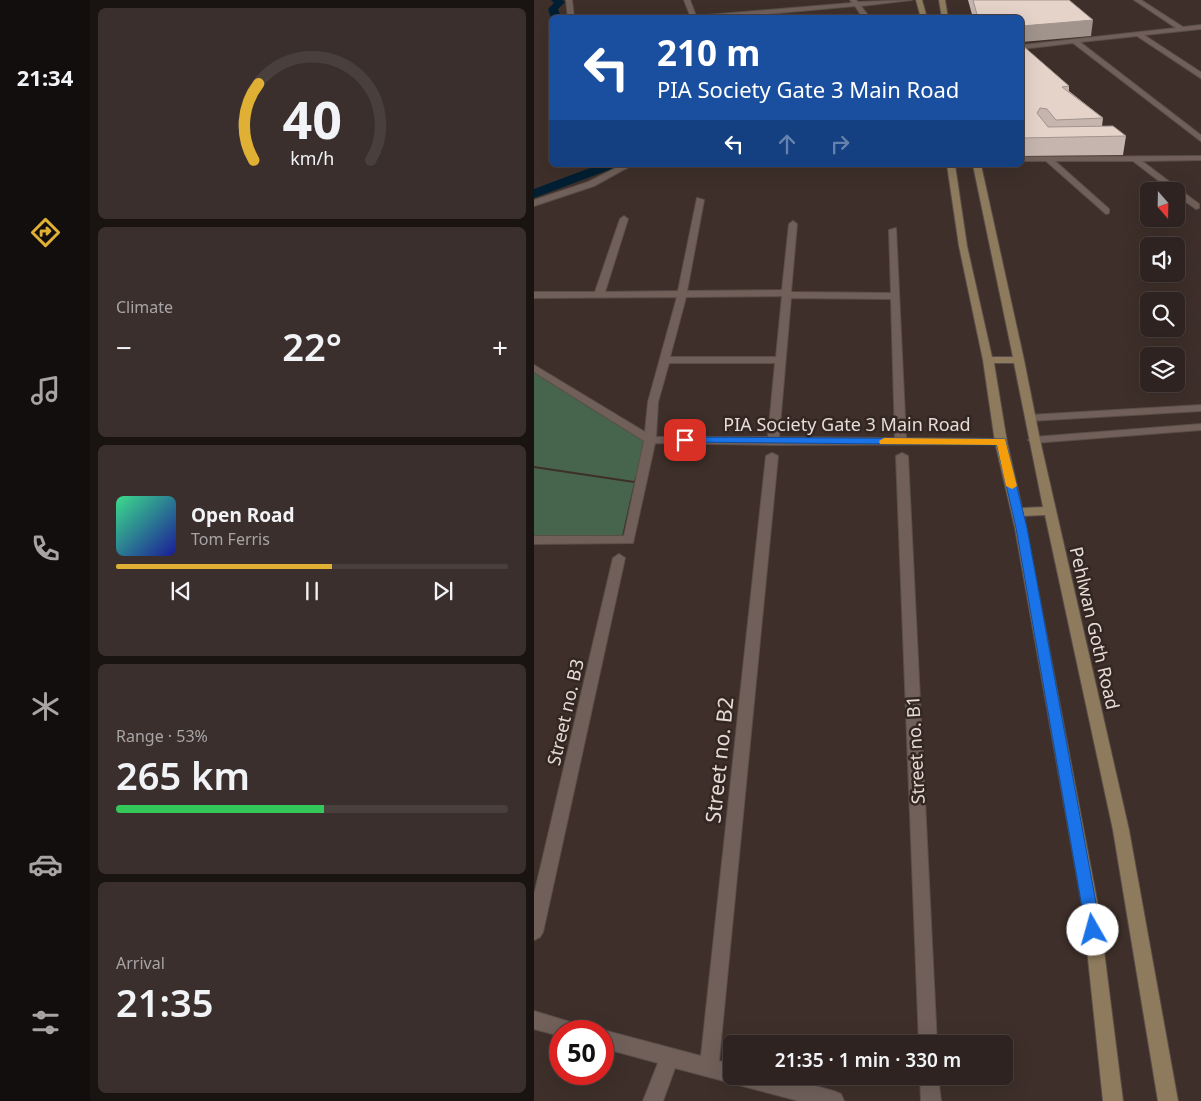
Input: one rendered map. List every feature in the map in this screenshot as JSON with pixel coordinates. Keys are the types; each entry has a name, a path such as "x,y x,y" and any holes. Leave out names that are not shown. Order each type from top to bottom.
{"main road":[{"path":"919,0 923,15"},
{"path":"942,0 944,15"},
{"path":"950,167 963,246 988,360 1001,442 1018,512 1091,911 1113,1101"},
{"name":"Pehlwan Goth Road","path":"977,167 1019,360 1034,440 1121,830 1168,1101"},
{"path":"988,360 1019,360"},
{"path":"1018,512 1050,511"}],"street":[{"path":"569,0 571,15"},
{"path":"687,0 693,15"},
{"path":"719,15 855,2 909,0"},
{"path":"1137,0 1182,29"},
{"path":"855,2 865,15"},
{"path":"770,9 775,15"},
{"path":"1024,48 1201,27"},
{"path":"1097,32 1105,38"},
{"path":"1138,34 1201,77"},
{"path":"1074,41 1201,140"},
{"path":"1134,158 1196,206"},
{"path":"1024,160 1201,158"},
{"path":"1048,159 1106,211"},
{"path":"534,203 590,184 624,167"},
{"path":"534,540 629,540 650,440 653,402 682,294 700,200"},
{"path":"599,294 624,219"},
{"name":"Street no. B2","path":"709,1068 773,449 793,224"},
{"name":"Street no. B1","path":"893,230 928,1035"},
{"path":"534,295 787,294 895,296"},
{"path":"665,360 780,360"},
{"path":"534,368 650,440"},
{"path":"1030,418 1201,408"},
{"path":"1034,440 1201,428"},
{"name":"PIA Society Gate 3 Main Road","path":"650,440 773,449 902,449 1001,442"},
{"name":"Street no. B3","path":"534,932 619,558"},
{"path":"534,1020 549,1024"},
{"path":"614,1042 723,1072"},
{"path":"653,1101 670,1058"},
{"path":"775,1085 834,1101"},
{"path":"930,1085 930,1101"}],"green space":[{"path":"534,372 650,440 634,481 534,466"},
{"path":"534,468 634,483 622,536 534,535"}],"building":[{"path":"973,0 1069,0 1093,20 1024,26 1024,15 977,15"},
{"path":"1024,47 1069,86 1062,87 1103,118 1056,120 1047,109 1040,108 1037,113 1048,127 1113,126 1126,136 1024,138"}],"waterway":[{"path":"555,15 553,9 560,2 556,0"},
{"path":"534,194 605,167"}],"slow traffic":[{"path":"884,441 1001,442 1012,486"}],"route":[{"path":"685,440 1001,442 1021,528 1093,930"}]}
